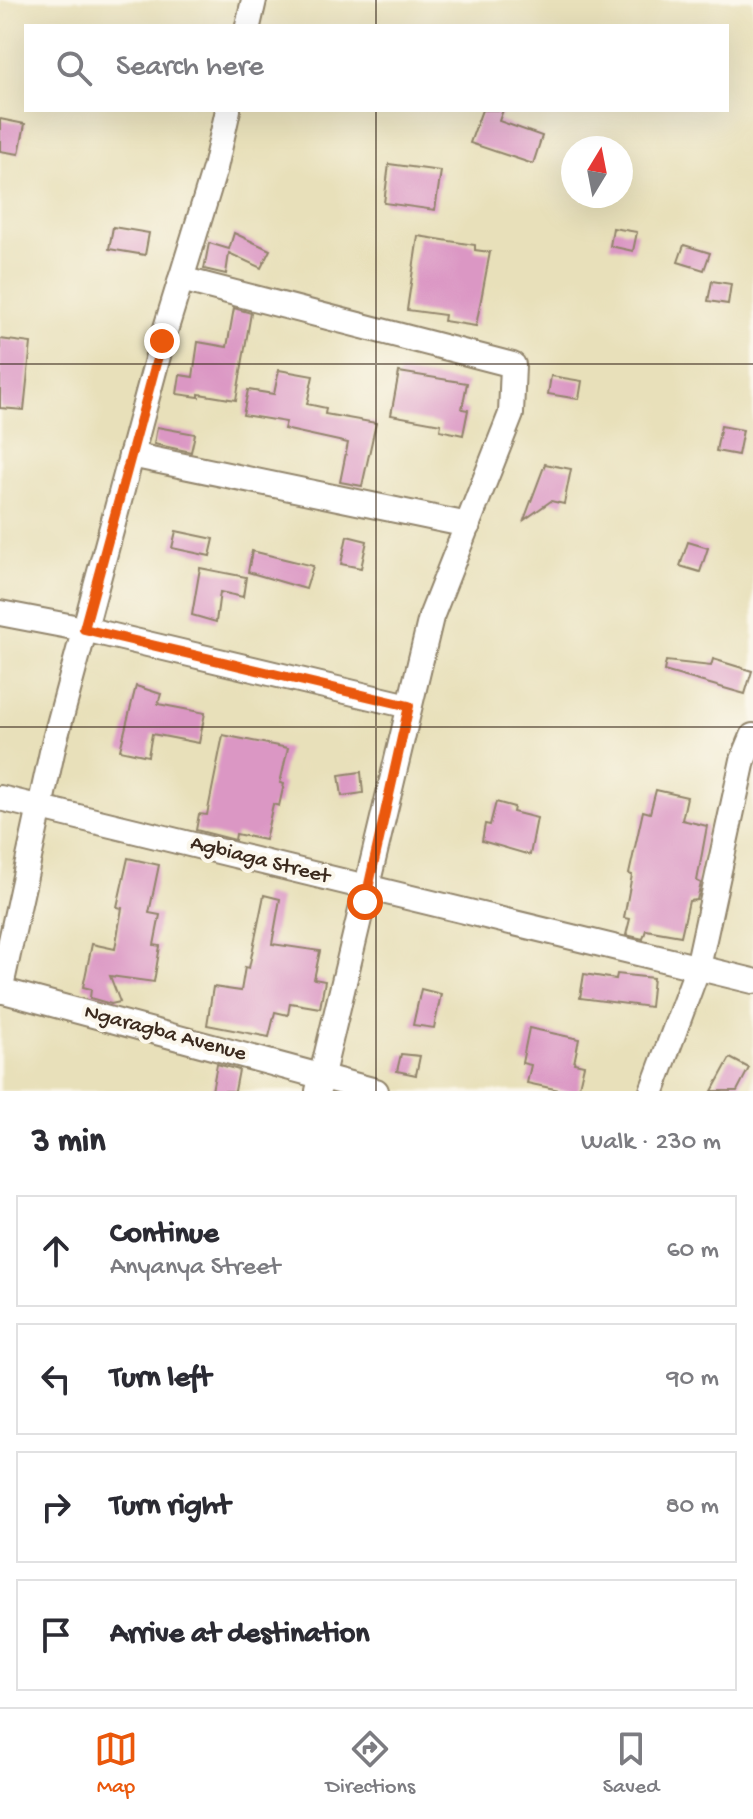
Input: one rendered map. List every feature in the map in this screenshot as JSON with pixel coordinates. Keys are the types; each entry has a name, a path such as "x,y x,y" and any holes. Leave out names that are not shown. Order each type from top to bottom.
{"street":[{"path":"248,24 254,0"},
{"path":"0,990 84,629 215,168 228,112"},
{"path":"181,279 513,365 511,414 431,617 320,1084"},
{"path":"131,455 468,525"},
{"path":"0,613 84,629 409,706"},
{"path":"652,1091 698,967 743,760 753,736"},
{"name":"Agbiaga Street","path":"0,798 753,981"},
{"name":"Ngaragba Avenue","path":"0,990 320,1084 376,1091"}],"building":[{"path":"481,112 502,112 499,121 542,136 533,164 470,143"},
{"path":"0,119 25,124 19,154 0,151"},
{"path":"389,164 441,171 435,210 384,203"},
{"path":"113,227 149,233 145,255 109,249"},
{"path":"613,228 637,232 633,251 610,246"},
{"path":"234,233 270,250 261,268 229,253 226,274 204,269 209,243 229,249"},
{"path":"418,236 475,245 475,250 490,252 476,326 444,321 445,315 407,310"},
{"path":"684,245 710,253 704,270 678,262"},
{"path":"712,281 731,284 728,304 708,301"},
{"path":"234,308 251,313 236,400 177,394 180,375 193,377 198,342 227,347"},
{"path":"0,339 31,343 24,410 0,408"},
{"path":"279,370 313,376 307,404 326,408 325,414 376,423 362,486 340,482 348,443 284,429 286,422 243,415 248,390 274,394"},
{"path":"399,372 467,383 462,409 468,410 463,435 440,430 441,424 391,415"},
{"path":"551,376 582,381 579,399 548,394"},
{"path":"721,426 743,430 738,455 716,451"},
{"path":"157,427 195,434 191,452 154,444"},
{"path":"545,464 571,469 564,504 551,501 524,520"},
{"path":"176,531 214,539 210,556 172,548"},
{"path":"347,536 367,541 361,568 341,564"},
{"path":"688,542 708,548 700,572 680,566"},
{"path":"252,551 313,566 306,589 248,572"},
{"path":"200,568 246,577 243,597 220,592 216,622 192,615"},
{"path":"713,659 752,671 745,694 664,671 666,661 711,666"},
{"path":"136,686 161,694 158,704 205,713 199,743 152,734 148,756 120,750"},
{"path":"223,735 288,748 280,783 284,784 279,806 273,804 265,840 236,834 235,840 196,830 199,814 207,815"},
{"path":"361,772 363,793 342,796 339,775"},
{"path":"656,790 687,797 682,820 707,826 697,881 701,883 697,900 689,901 681,936 646,930 643,939 626,935 630,919 624,918 632,875 629,874 643,811 650,813"},
{"path":"496,802 514,807 513,812 537,818 530,855 482,841 485,824 490,825"},
{"path":"128,858 159,865 149,913 160,915 154,945 160,946 154,982 110,976 120,1002 111,1004 90,998 91,989 83,987 92,944 115,949 122,908 117,907"},
{"path":"264,895 280,899 272,944 320,951 314,979 325,981 320,1008 290,1003 288,1015 275,1012 269,1037 207,1025 213,987 241,991 245,967 249,968"},
{"path":"584,974 616,979 617,974 653,978 650,1007 580,998"},
{"path":"421,989 441,994 434,1028 413,1025"},
{"path":"529,1028 579,1039 574,1063 584,1065 578,1091 527,1083 531,1065 522,1063"},
{"path":"401,1054 420,1056 416,1075 397,1071"},
{"path":"730,1058 749,1068 737,1091 712,1091"},
{"path":"217,1064 239,1070 235,1091 212,1091"}],"route":[{"path":"162,341 84,629 409,706 365,902"}]}
